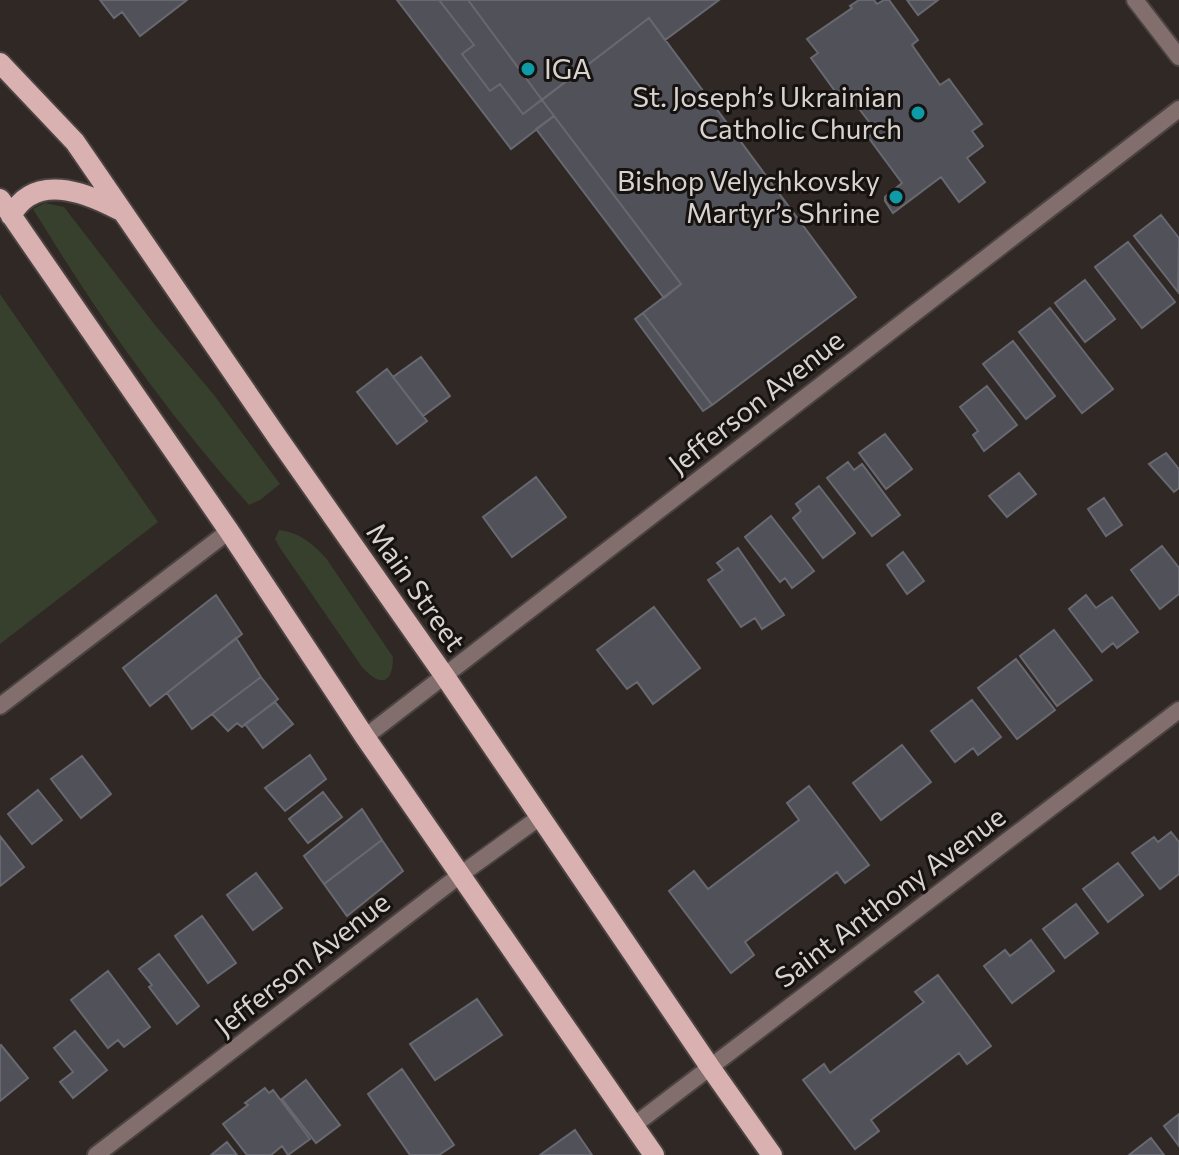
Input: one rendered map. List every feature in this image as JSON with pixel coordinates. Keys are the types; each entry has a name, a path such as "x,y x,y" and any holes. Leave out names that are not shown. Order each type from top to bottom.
{"main road":[{"name":"Main Street","path":"0,63 75,142 772,1155"},
{"path":"123,212 95,197 69,190 29,194 6,207 229,531 365,737 654,1155"}],"street":[{"path":"1135,0 1179,57"},
{"name":"Jefferson Avenue","path":"365,737 1179,109"},
{"path":"0,706 229,531"},
{"name":"Saint Anthony Avenue","path":"633,1126 1179,710"},
{"name":"Jefferson Avenue","path":"96,1155 540,817"}],"green space":[{"path":"45,203 64,207 155,325 214,395 280,484 260,500 249,505 134,362 33,209"},
{"path":"0,294 158,522 0,644"},
{"path":"279,530 305,540 326,558 393,657 388,678 374,678 362,667 280,548 275,539"}],"building":[{"path":"100,0 187,0 140,36 122,12 114,18"},
{"path":"397,0 468,0 554,116 511,149"},
{"name":"IGA","path":"439,0 719,0 665,40 649,18 523,114 500,84 490,91 462,54 474,45"},
{"name":"St. Joseph’s Ukrainian Catholic Church","path":"859,0 874,0 877,4 889,0 918,40 912,45 940,85 949,79 982,124 972,131 983,146 967,158 985,182 959,202 941,177 893,213 885,197 902,183 868,137 876,131 850,97 843,102 811,58 818,53 807,39"},
{"path":"907,0 938,0 918,15"},
{"path":"649,18 856,297 712,405 643,313 681,284 542,100"},
{"path":"554,116 681,284 664,298 536,129"},
{"path":"1161,215 1179,238 1178,292 1134,236"},
{"path":"1128,242 1175,302 1142,328 1095,267"},
{"path":"1085,280 1115,319 1085,342 1055,303"},
{"path":"1050,308 1113,389 1082,413 1019,332"},
{"path":"643,313 712,405 703,411 635,319"},
{"path":"1013,341 1055,396 1026,419 983,364"},
{"path":"421,357 450,396 423,416 393,377"},
{"path":"387,369 427,421 397,444 357,392"},
{"path":"987,386 1017,425 984,451 973,435 978,431 960,407"},
{"path":"885,434 912,469 886,489 859,453"},
{"path":"1166,453 1179,469 1179,488 1174,492 1149,464"},
{"path":"848,462 854,470 862,464 900,515 872,536 827,478"},
{"path":"1019,473 1036,494 1007,517 989,496"},
{"path":"536,477 566,517 512,557 483,517"},
{"path":"819,486 855,533 823,558 793,518 801,511 796,504"},
{"path":"1104,498 1122,525 1106,536 1088,509"},
{"path":"771,516 814,571 792,588 785,578 780,582 745,537"},
{"path":"1162,546 1179,568 1179,594 1160,609 1131,570"},
{"path":"738,548 784,615 762,629 755,618 741,627 708,580 723,570 717,563"},
{"path":"903,552 924,581 907,594 887,565"},
{"path":"216,595 242,634 150,706 123,668"},
{"path":"1086,595 1096,608 1112,597 1138,632 1117,648 1113,643 1102,652 1069,609"},
{"path":"654,607 700,668 653,704 637,682 627,689 597,650"},
{"path":"1054,630 1092,680 1057,706 1020,656"},
{"path":"236,638 261,677 192,729 167,693"},
{"path":"1016,659 1055,710 1017,739 978,688"},
{"path":"261,677 278,699 242,727 237,723 228,731 212,714"},
{"path":"972,700 1001,737 978,755 973,748 955,762 931,731"},
{"path":"275,702 293,724 263,748 245,724"},
{"path":"902,745 931,782 881,820 853,783"},
{"path":"310,755 326,779 285,811 265,788"},
{"path":"82,756 111,794 81,818 51,779"},
{"path":"809,786 869,865 845,883 837,872 745,942 754,955 731,973 669,891 694,871 708,889 799,820 787,803"},
{"path":"38,790 62,820 32,844 8,814"},
{"path":"323,792 342,817 308,843 289,819"},
{"path":"362,809 382,840 324,884 304,856"},
{"path":"1171,832 1179,842 1179,874 1160,889 1132,853 1154,837 1158,842"},
{"path":"0,836 24,867 0,886"},
{"path":"382,840 403,871 347,916 324,884"},
{"path":"1118,863 1143,895 1108,922 1083,889"},
{"path":"256,873 282,908 253,930 227,895"},
{"path":"1076,904 1098,933 1065,958 1043,929"},
{"path":"202,916 236,963 208,983 175,936"},
{"path":"1031,940 1054,971 1012,1003 984,966 1005,950 1010,956"},
{"path":"159,954 199,1006 177,1024 139,969"},
{"path":"108,971 150,1027 124,1047 118,1040 108,1048 71,1000"},
{"path":"938,975 991,1046 967,1064 959,1053 871,1120 879,1131 855,1149 803,1080 824,1064 830,1073 924,1002 915,992"},
{"path":"477,999 502,1035 435,1080 410,1044"},
{"path":"75,1031 107,1070 73,1098 60,1082 73,1072 54,1048"},
{"path":"0,1046 28,1078 0,1101"},
{"path":"402,1069 454,1145 439,1155 410,1155 368,1094"},
{"path":"306,1080 340,1125 316,1143 282,1099"},
{"path":"265,1088 269,1093 273,1090 310,1139 288,1155 282,1146 271,1155 247,1155 223,1124"},
{"path":"1179,1114 1179,1146 1164,1126"},
{"path":"575,1130 592,1155 540,1155"},
{"path":"1151,1138 1164,1155 1129,1155"},
{"path":"227,1142 237,1155 211,1155"}],"place":[{"name":"IGA","path":"528,69"},
{"name":"St. Joseph’s Ukrainian Catholic Church","path":"918,113"},
{"name":"Bishop Velychkovsky Martyr’s Shrine","path":"896,197"}]}
